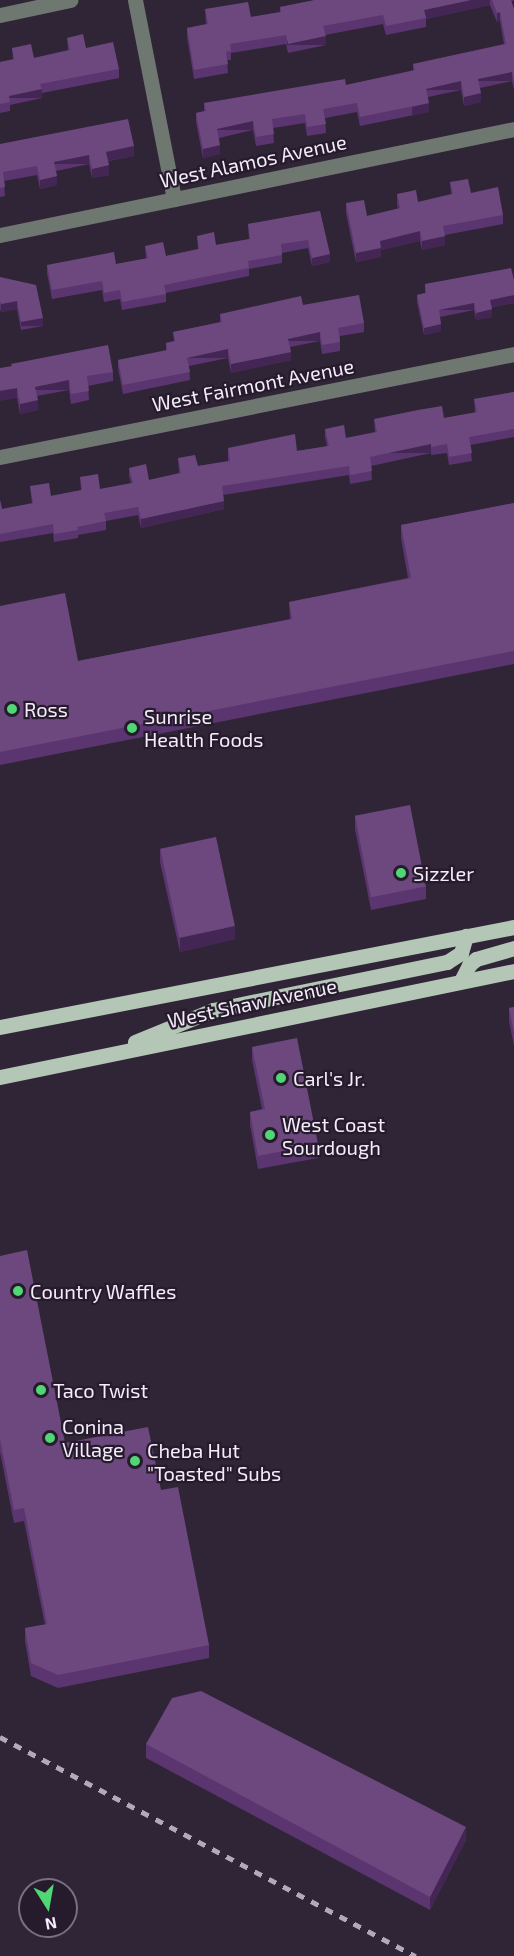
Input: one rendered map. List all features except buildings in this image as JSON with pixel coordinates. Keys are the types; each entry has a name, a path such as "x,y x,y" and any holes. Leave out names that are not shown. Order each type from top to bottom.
{"main road":[{"name":"West Shaw Avenue","path":"0,1028 514,927"},
{"path":"93,1059 213,1010 447,962 461,953 466,936"},
{"path":"461,981 469,965 476,959 514,948"},
{"name":"West Shaw Avenue","path":"0,1077 514,971"}],"street":[{"path":"0,15 70,0"},
{"path":"135,0 174,199"},
{"name":"West Alamos Avenue","path":"0,234 514,132"},
{"name":"West Fairmont Avenue","path":"0,458 514,354"}],"railway":[{"path":"0,1737 416,1956"}],"place":[{"name":"Ross","path":"12,709"},
{"name":"Sunrise Health Foods","path":"132,728"},
{"name":"Sizzler","path":"401,873"},
{"name":"Carl's Jr.","path":"281,1078"},
{"name":"West Coast Sourdough","path":"270,1135"},
{"name":"Country Waffles","path":"18,1291"},
{"name":"Taco Twist","path":"41,1390"},
{"name":"Conina Village","path":"50,1438"},
{"name":"Cheba Hut \"Toasted\" Subs","path":"135,1461"}]}
